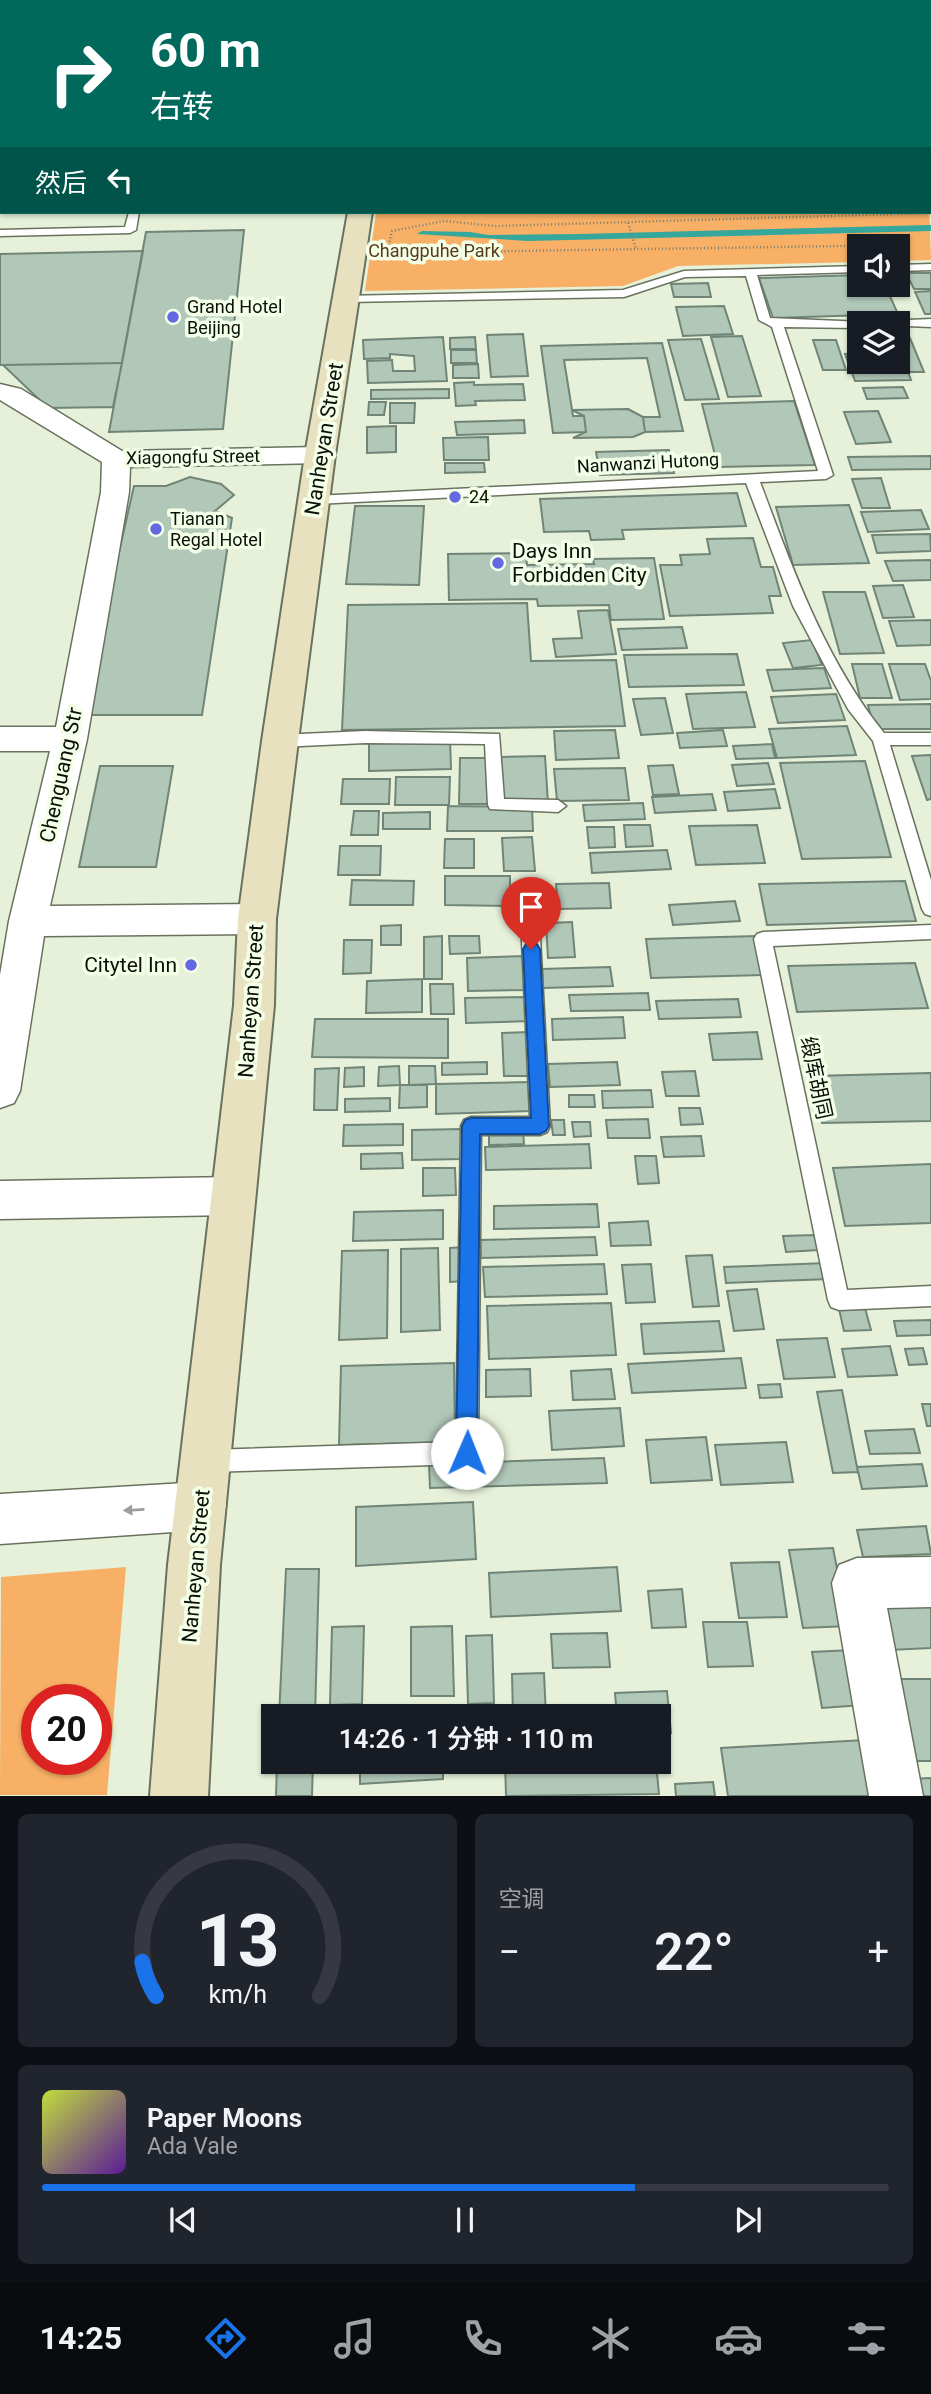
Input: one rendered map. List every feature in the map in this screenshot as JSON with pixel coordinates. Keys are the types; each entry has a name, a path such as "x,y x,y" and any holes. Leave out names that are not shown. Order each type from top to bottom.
{"main road":[{"name":"Nanheyan Street","path":"179,1796 194,1565 254,1005 257,919 320,455 347,298 371,254 361,214"}],"street":[{"name":"Xiagongfu Street","path":"0,392 12,396 116,459 320,455"},
{"name":"Chenguang Str","path":"0,1091 28,921 70,738 115,492 116,459"},
{"path":"0,739 70,738"},
{"path":"28,921 257,919"},
{"path":"0,1200 233,1196"},
{"path":"0,1519 204,1484"},
{"path":"896,1796 857,1583 931,1582"}],"lane":[{"path":"0,233 130,230 134,214"},
{"path":"910,268 931,267"},
{"path":"347,298 624,293 684,274 847,269"},
{"path":"750,271 765,320 777,325 847,324"},
{"path":"910,323 931,323"},
{"name":"Nanwanzi Hutong","path":"315,500 826,475 777,325"},
{"path":"751,477 800,606 856,709 880,740 931,909"},
{"path":"280,741 365,737 493,738 496,805 558,806"},
{"path":"880,740 931,739"},
{"path":"204,1484 467,1453 471,1126 540,1126 529,898"},
{"name":"缎库胡同","path":"931,932 763,939 839,1300 931,1296"}],"path":[{"path":"371,254 392,231 421,220 471,221 496,226 901,214"},
{"path":"628,223 636,248"},
{"path":"371,254 919,245"}],"green space":[{"name":"Changpuhe Park","path":"376,214 929,214 931,260 910,261 910,234 847,234 847,262 678,266 623,286 365,291"},
{"path":"126,1567 112,1735 112,1684 21,1684 21,1775 109,1775 107,1795 0,1795 1,1577"}],"water":[{"path":"931,225 931,231 528,241 417,234 422,231 488,235 579,234"}],"building":[{"path":"244,230 223,429 109,432 146,232"},
{"path":"143,251 122,363 0,365 0,254"},
{"path":"910,273 931,273 931,289 914,289"},
{"path":"847,275 847,297 890,297 897,311 847,311 847,316 773,318 759,278"},
{"path":"708,283 711,297 674,297 671,284"},
{"path":"931,291 931,314 925,314 915,292"},
{"path":"724,306 733,334 683,336 676,307"},
{"path":"523,334 528,376 491,377 487,335"},
{"path":"742,336 761,396 728,397 711,337"},
{"path":"443,337 447,381 368,383 367,361 392,360 393,371 415,371 414,356 390,354 390,358 364,359 363,340"},
{"path":"475,337 476,349 450,349 450,338"},
{"path":"910,338 924,372 910,372"},
{"path":"701,339 719,399 685,400 668,340"},
{"path":"813,340 836,340 846,370 823,370"},
{"path":"662,343 683,431 645,432 643,417 660,417 647,358 564,360 573,416 584,416 586,432 553,433 541,346"},
{"path":"451,350 476,350 477,363 451,363"},
{"path":"122,363 113,407 48,408 3,365"},
{"path":"478,364 479,378 453,378 453,365"},
{"path":"852,374 909,374 911,380 855,381"},
{"path":"474,382 474,385 523,384 525,400 475,401 476,405 456,406 454,383"},
{"path":"903,387 908,398 867,399 863,388"},
{"path":"449,389 449,398 371,399 371,390"},
{"path":"794,401 815,465 718,467 702,404"},
{"path":"369,402 386,402 384,415 368,415"},
{"path":"390,403 415,403 414,423 390,423"},
{"path":"628,409 643,417 645,432 633,437 573,438 586,432 584,416 572,410"},
{"path":"878,411 891,442 856,444 844,412"},
{"path":"524,420 525,433 457,435 455,422"},
{"path":"396,426 396,452 367,453 367,427"},
{"path":"488,437 489,460 444,460 443,438"},
{"path":"669,450 674,473 600,475 596,452"},
{"path":"931,456 931,469 852,470 848,457"},
{"path":"445,463 484,463 485,472 445,473"},
{"path":"190,477 221,484 234,495 215,511 232,518 202,715 82,715 134,486 166,486"},
{"path":"881,478 890,508 862,508 852,479"},
{"path":"737,493 746,526 622,530 624,539 591,540 589,531 544,532 540,499"},
{"path":"849,505 869,563 793,565 776,507"},
{"path":"355,506 424,506 419,585 346,584"},
{"path":"921,510 929,529 868,532 861,512"},
{"path":"930,534 931,551 877,553 872,535"},
{"path":"753,538 761,567 773,567 781,596 769,596 773,613 670,616 660,565 682,565 680,555 710,554 707,539"},
{"path":"526,553 527,565 594,564 593,559 654,558 664,619 611,620 609,605 538,606 537,599 449,600 448,554"},
{"path":"931,560 931,580 893,581 885,561"},
{"path":"903,585 914,617 883,618 873,586"},
{"path":"823,592 865,592 884,653 840,654"},
{"path":"527,603 531,661 616,660 625,726 342,730 348,605"},
{"path":"608,610 616,654 556,657 553,639 582,638 578,611"},
{"path":"931,620 931,645 897,646 889,621"},
{"path":"682,627 687,648 622,650 618,629"},
{"path":"812,640 822,665 793,668 783,643"},
{"path":"737,654 744,685 629,687 624,655"},
{"path":"852,664 882,664 892,698 860,698"},
{"path":"889,664 925,664 931,681 931,699 900,700"},
{"path":"824,668 831,688 773,691 767,670"},
{"path":"746,692 755,727 693,729 686,694"},
{"path":"836,694 845,720 778,723 771,697"},
{"path":"665,698 673,733 641,735 633,699"},
{"path":"931,704 931,729 874,729 868,705"},
{"path":"847,726 856,755 777,758 769,729"},
{"path":"615,730 619,758 556,760 554,731"},
{"path":"723,730 727,746 680,748 677,733"},
{"path":"450,738 451,769 369,771 369,739"},
{"path":"772,744 775,758 736,759 733,746"},
{"path":"931,755 931,799 927,800 912,756"},
{"path":"545,756 548,803 500,803 498,757"},
{"path":"460,758 491,758 491,804 459,804"},
{"path":"865,761 891,857 802,859 780,763"},
{"path":"768,763 774,784 737,786 732,765"},
{"path":"673,765 679,794 653,795 648,766"},
{"path":"100,766 173,766 156,867 79,867"},
{"path":"625,768 629,800 557,801 554,769"},
{"path":"396,777 450,777 449,805 395,805"},
{"path":"343,779 390,779 389,804 341,804"},
{"path":"775,789 780,808 728,811 724,792"},
{"path":"712,794 716,810 655,813 652,797"},
{"path":"643,803 645,819 585,821 583,805"},
{"path":"448,806 532,807 533,831 447,831"},
{"path":"354,811 379,811 378,835 351,835"},
{"path":"430,812 430,829 383,829 383,813"},
{"path":"624,825 650,825 653,846 626,847"},
{"path":"757,825 765,863 696,865 689,826"},
{"path":"587,827 614,827 615,847 589,848"},
{"path":"532,837 535,871 504,871 502,838"},
{"path":"445,839 474,839 474,868 444,868"},
{"path":"340,846 381,846 380,875 338,875"},
{"path":"667,850 671,869 592,873 590,853"},
{"path":"445,876 510,876 510,906 445,905"},
{"path":"352,880 414,881 413,905 350,905"},
{"path":"905,881 916,921 767,925 759,884"},
{"path":"609,883 611,908 558,909 556,884"},
{"path":"735,901 740,921 673,925 669,905"},
{"path":"572,922 575,957 548,958 546,923"},
{"path":"401,925 401,945 381,945 381,926"},
{"path":"442,936 442,979 424,979 424,937"},
{"path":"449,936 479,936 480,953 450,954"},
{"path":"757,936 764,975 651,978 646,939"},
{"path":"344,940 372,940 371,973 343,974"},
{"path":"526,956 528,990 468,991 467,958"},
{"path":"915,963 928,1008 797,1012 788,966"},
{"path":"610,967 613,986 543,988 542,969"},
{"path":"422,979 422,1012 366,1013 367,981"},
{"path":"430,984 453,984 454,1014 431,1014"},
{"path":"648,993 650,1010 571,1011 569,995"},
{"path":"529,997 531,1021 466,1023 465,998"},
{"path":"738,999 741,1017 659,1019 656,1001"},
{"path":"623,1017 625,1038 553,1040 552,1019"},
{"path":"315,1019 448,1019 448,1058 312,1057"},
{"path":"529,1032 532,1076 504,1076 502,1033"},
{"path":"757,1032 762,1059 713,1060 709,1034"},
{"path":"487,1062 487,1074 442,1075 442,1063"},
{"path":"617,1062 620,1085 550,1087 548,1064"},
{"path":"399,1066 400,1085 378,1086 379,1067"},
{"path":"409,1066 435,1066 436,1084 409,1085"},
{"path":"364,1067 364,1086 344,1087 345,1068"},
{"path":"339,1068 337,1110 314,1110 315,1069"},
{"path":"695,1071 699,1096 666,1096 662,1072"},
{"path":"931,1073 931,1121 822,1123 812,1076"},
{"path":"529,1082 531,1111 436,1114 436,1084"},
{"path":"400,1085 427,1085 427,1107 399,1108"},
{"path":"651,1090 653,1107 603,1108 602,1091"},
{"path":"569,1095 594,1095 595,1107 569,1107"},
{"path":"390,1098 390,1111 345,1112 345,1099"},
{"path":"679,1108 700,1108 703,1124 681,1125"},
{"path":"648,1119 650,1138 608,1138 606,1120"},
{"path":"551,1120 564,1120 565,1135 553,1135"},
{"path":"572,1122 590,1122 591,1136 574,1137"},
{"path":"403,1124 403,1145 343,1146 344,1125"},
{"path":"462,1129 463,1159 412,1160 412,1130"},
{"path":"523,1129 524,1144 489,1145 489,1130"},
{"path":"701,1136 704,1156 664,1157 661,1137"},
{"path":"589,1144 591,1168 486,1170 485,1147"},
{"path":"402,1153 403,1168 361,1169 361,1154"},
{"path":"635,1156 656,1156 659,1183 638,1184"},
{"path":"931,1164 931,1223 845,1226 833,1168"},
{"path":"423,1168 455,1168 456,1195 423,1196"},
{"path":"597,1204 599,1227 494,1229 494,1206"},
{"path":"443,1210 443,1239 353,1241 354,1212"},
{"path":"648,1221 651,1245 611,1246 609,1223"},
{"path":"815,1235 818,1250 786,1252 783,1236"},
{"path":"595,1237 597,1255 481,1258 480,1240"},
{"path":"464,1247 465,1281 450,1282 450,1248"},
{"path":"438,1248 440,1330 401,1332 401,1249"},
{"path":"388,1250 387,1338 339,1340 342,1251"},
{"path":"712,1255 719,1306 693,1307 686,1256"},
{"path":"827,1263 830,1279 726,1283 724,1267"},
{"path":"604,1264 607,1294 485,1297 483,1267"},
{"path":"651,1264 655,1302 626,1303 622,1265"},
{"path":"757,1289 764,1329 734,1331 727,1291"},
{"path":"611,1303 616,1355 489,1359 487,1306"},
{"path":"865,1308 871,1330 844,1331 839,1309"},
{"path":"931,1320 931,1335 897,1336 894,1321"},
{"path":"719,1321 724,1351 644,1354 641,1324"},
{"path":"827,1338 835,1377 784,1379 777,1340"},
{"path":"890,1346 897,1375 848,1377 842,1349"},
{"path":"923,1348 927,1364 909,1365 905,1349"},
{"path":"741,1358 746,1388 632,1393 628,1364"},
{"path":"454,1363 455,1442 339,1445 341,1366"},
{"path":"530,1369 531,1396 486,1397 486,1370"},
{"path":"611,1369 615,1399 573,1400 571,1371"},
{"path":"780,1384 782,1397 760,1398 758,1385"},
{"path":"842,1390 858,1472 833,1473 817,1392"},
{"path":"922,1404 931,1404 931,1426 927,1426"},
{"path":"620,1408 624,1446 552,1450 549,1411"},
{"path":"914,1429 920,1453 870,1454 865,1431"},
{"path":"706,1437 712,1480 651,1483 646,1440"},
{"path":"786,1442 793,1482 721,1485 715,1445"},
{"path":"604,1458 607,1483 430,1488 429,1464"},
{"path":"922,1464 927,1486 862,1489 857,1467"},
{"path":"473,1502 476,1559 356,1566 356,1507"},
{"path":"926,1526 931,1554 863,1557 857,1530"},
{"path":"833,1548 848,1626 803,1628 789,1550"},
{"path":"779,1562 787,1617 739,1618 731,1563"},
{"path":"617,1567 621,1611 491,1617 489,1573"},
{"path":"286,1569 319,1569 315,1704 280,1704"},
{"path":"682,1589 686,1627 652,1628 648,1591"},
{"path":"931,1595 931,1648 890,1650 880,1598"},
{"path":"703,1622 747,1622 753,1666 708,1667"},
{"path":"364,1626 362,1704 330,1704 332,1627"},
{"path":"452,1626 454,1696 411,1696 411,1627"},
{"path":"607,1633 610,1667 553,1668 551,1634"},
{"path":"492,1635 494,1703 468,1704 466,1636"},
{"path":"851,1650 862,1705 822,1708 812,1652"},
{"path":"544,1673 545,1704 513,1704 512,1674"},
{"path":"895,1679 931,1679 931,1761 909,1761"},
{"path":"667,1691 668,1704 616,1704 615,1693"},
{"path":"865,1740 876,1796 728,1796 721,1748"},
{"path":"277,1774 313,1774 312,1796 276,1796"},
{"path":"360,1774 443,1774 443,1779 360,1784"},
{"path":"505,1774 657,1774 659,1794 506,1796"},
{"path":"931,1778 931,1796 913,1796 910,1779"},
{"path":"713,1782 715,1796 676,1796 675,1784"}],"place":[{"name":"Grand Hotel Beijing","path":"173,317"},
{"name":"24","path":"455,497"},
{"name":"Tianan Regal Hotel","path":"156,529"},
{"name":"Days Inn Forbidden City","path":"498,563"},
{"name":"Citytel Inn","path":"191,965"}],"route":[{"path":"467,1453 471,1126 540,1126 531,949"}]}
